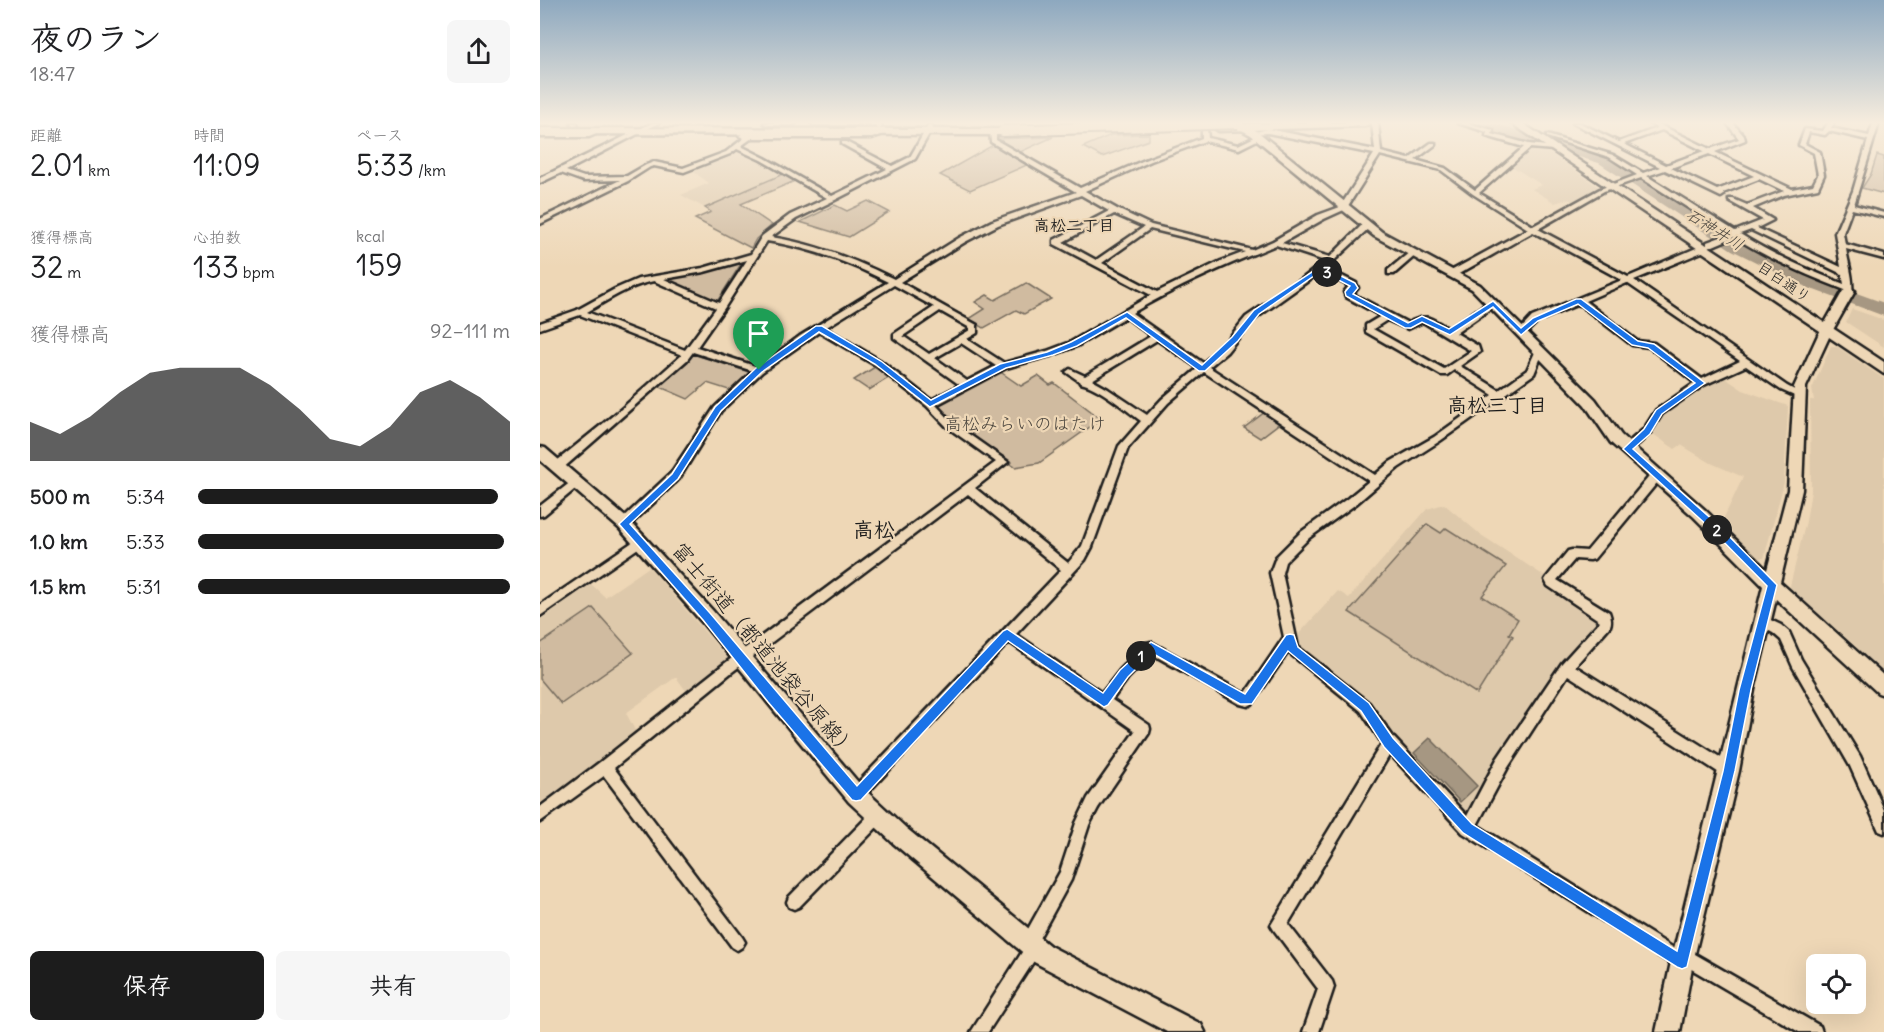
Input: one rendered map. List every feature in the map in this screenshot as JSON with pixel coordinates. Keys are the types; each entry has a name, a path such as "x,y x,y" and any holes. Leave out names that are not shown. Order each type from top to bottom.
{"main road":[{"name":"目白通り","path":"1598,171 1618,183"},
{"name":"目白通り","path":"1600,171 1710,244 1829,327 1884,369"},
{"name":"目白通り","path":"1829,327 1884,358"}],"street":[{"path":"540,222 641,171"},
{"path":"784,171 833,199"},
{"path":"557,467 623,412 689,351 721,307 765,238 793,217 888,171"},
{"path":"1046,171 1114,211 1149,227 1253,252"},
{"path":"624,524 675,476 718,409 759,370 819,328 962,240 995,223 1081,191 1125,171"},
{"path":"1299,171 1366,226 1476,287 1590,402 1616,438 1627,449 1713,525 1772,585 1884,687"},
{"path":"930,404 1003,366 1062,349 1157,295 1276,243 1321,217 1344,207 1367,171"},
{"path":"1445,171 1533,229 1628,280 1784,388 1799,395"},
{"path":"1475,193 1500,171"},
{"path":"1635,171 1732,235 1847,294"},
{"path":"1452,274 1618,183 1653,171"},
{"path":"1673,171 1719,194 1760,176"},
{"path":"1750,171 1791,191"},
{"path":"1747,208 1791,191 1817,187 1820,171"},
{"path":"1668,1032 1683,958 1729,771 1745,690 1795,490 1799,395 1829,327 1847,294 1847,273 1839,233 1861,171"},
{"path":"540,182 562,172 594,180 631,177"},
{"path":"1521,333 1535,319 1769,219 1731,200"},
{"path":"1850,206 1884,215"},
{"path":"1114,211 1057,242 1157,295"},
{"path":"856,795 1069,570 1087,547 1124,446 1147,420 1235,339 1257,312 1321,268 1366,226"},
{"path":"1098,262 1149,227"},
{"path":"1750,227 1847,273"},
{"path":"765,238 830,252 896,282 974,327 974,331 929,358"},
{"path":"1276,243 1331,260"},
{"path":"1842,246 1884,257"},
{"path":"1391,272 1413,254"},
{"path":"540,326 580,312 641,281 704,270 753,256"},
{"path":"1321,268 1353,285 1354,288 1348,292 1349,295 1387,316 1408,326 1422,319 1425,320 1476,350 1446,374 1369,330 1369,327 1387,316"},
{"path":"656,279 721,307"},
{"path":"1578,300 1635,343 1651,345 1701,383"},
{"path":"1450,333 1493,303"},
{"path":"940,307 897,335 967,385"},
{"path":"580,312 689,351 759,370"},
{"path":"1127,314 1202,369 1326,446 1375,480"},
{"path":"540,815 741,658 1003,462 950,425 930,404 878,363 819,328"},
{"path":"1083,381 1157,336"},
{"path":"961,339 1003,366"},
{"path":"1539,352 1531,372 1375,480 1352,501 1305,535 1280,561 1276,573 1293,650 1365,707 1389,742 1468,828 1683,958 1814,1032"},
{"path":"1627,449 1647,431 1659,412 1701,383 1746,362"},
{"path":"1455,368 1500,395"},
{"path":"1070,372 1105,391 1147,420"},
{"name":"富士街道（都道池袋谷原線）","path":"540,452 624,524 856,795 878,816 1031,945 1094,984 1194,1032"},
{"path":"1468,828 1502,764 1566,667 1607,619 1551,580 1572,554 1590,556 1657,475"},
{"path":"540,512 576,482"},
{"path":"969,489 1069,570"},
{"path":"540,611 640,542"},
{"path":"1762,621 1785,636 1797,663 1855,761 1884,826"},
{"path":"979,1032 1031,945 1066,875 1083,824 1093,803 1143,733 1143,726 1007,634"},
{"path":"1104,701 1124,674 1151,647 1244,700 1248,700 1290,639"},
{"path":"1566,667 1729,771"},
{"path":"1311,1032 1326,987 1278,925 1389,742"},
{"path":"604,767 737,942"},
{"path":"794,902 878,816"}],"shaded area":[{"path":"693,171 778,171 783,174 705,208 681,195 709,183"},
{"path":"1520,171 1576,171 1600,188 1576,203 1568,199 1555,203 1532,189 1542,185"},
{"path":"1852,309 1884,320 1884,347 1846,322"},
{"path":"1831,346 1836,346 1884,379 1884,678 1858,656 1857,647 1826,620 1818,619 1789,590 1811,491 1810,400 1814,400 1812,389"},
{"path":"1722,376 1743,390 1788,406 1784,482 1764,558 1755,558 1721,524 1743,477 1711,463 1681,445 1675,449 1650,432 1663,413"},
{"path":"1444,504 1481,535 1546,577 1542,583 1595,616 1597,621 1558,667 1495,766 1470,813 1460,812 1396,744 1373,703 1298,646 1297,636 1338,591 1349,598 1427,509"},
{"path":"649,567 728,659 728,663 689,695 676,677 626,713 638,736 540,810 540,620 591,584 605,597"},
{"path":"1430,738 1477,786 1460,802 1414,753"}],"green space":[{"path":"947,171 1013,171 970,190 940,175"},
{"path":"1872,171 1884,171 1884,194 1862,188"},
{"path":"783,174 795,181 741,204 772,225 756,239 751,248 695,219 711,212 705,208"},
{"path":"868,201 889,212 849,237 800,222 835,205 847,211"},
{"path":"741,264 718,300 713,301 665,281 668,278"},
{"path":"1026,283 1051,299 1024,314 1016,310 984,328 969,319 985,309 975,302 987,295 995,300"},
{"path":"693,354 749,372 749,374 732,391 707,383 688,399 658,386"},
{"path":"875,367 890,377 869,390 854,380"},
{"name":"高松みらいのはたけ","path":"999,371 1021,386 1038,376 1050,385 1054,383 1101,419 1039,463 1015,467 1010,464 1012,462 952,422 938,406 939,403"},
{"path":"1265,412 1281,422 1260,438 1244,428"},
{"path":"1427,524 1441,533 1446,528 1506,566 1482,596 1518,619 1509,634 1513,636 1477,694 1349,612"},
{"path":"593,608 633,653 561,704 540,679 540,644"}],"waterway":[{"name":"石神井川","path":"1621,171 1738,246 1812,283 1884,310"}],"district":[{"name":"高松二丁目","path":"1074,225"},
{"name":"高松三丁目","path":"1497,405"},
{"name":"高松","path":"874,530"}],"route":[{"path":"1321,268 1353,285 1354,288 1348,292 1349,295 1405,326 1410,326 1422,319 1450,333 1493,303 1521,333 1525,332 1535,319 1578,300 1635,343 1651,345 1701,383 1659,412 1647,431 1627,449 1713,525 1772,585 1745,690 1729,771 1682,962 1468,828 1389,742 1365,707 1293,650 1290,639 1248,700 1244,700 1201,676 1155,647 1151,647 1124,674 1104,701 1007,634 856,795 772,698 707,616 624,524 675,476 718,409 759,370 770,360 819,328 878,363 930,404 1003,366 1074,344 1127,314 1202,369 1235,339 1257,312 1321,268"}]}
